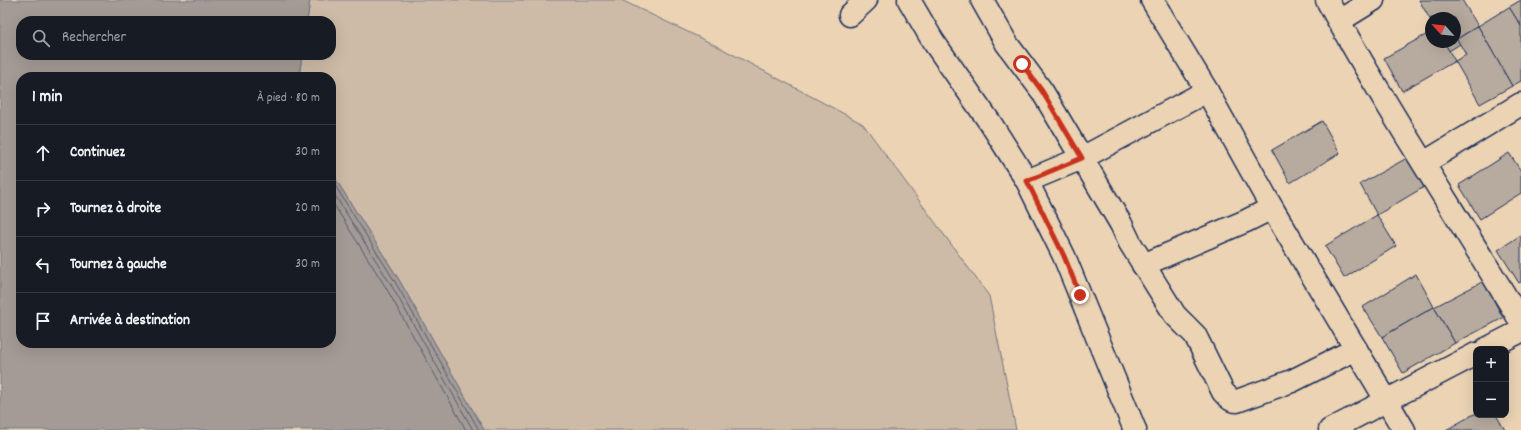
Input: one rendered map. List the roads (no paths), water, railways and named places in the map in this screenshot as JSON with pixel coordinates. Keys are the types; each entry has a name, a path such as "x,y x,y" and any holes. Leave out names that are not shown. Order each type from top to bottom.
{"street":[{"path":"850,15 866,0"},
{"path":"909,0 934,41 991,124 1027,181 1064,256 1135,430"},
{"path":"982,0 996,26 1042,91 1121,224 1143,265 1175,315 1195,335 1223,392 1233,401 1244,399 1292,381 1356,349"},
{"path":"1152,0 1208,91 1272,208 1404,430"},
{"path":"1327,0 1403,132 1515,299 1521,322"},
{"path":"1339,21 1373,0"},
{"path":"1027,181 1082,158 1208,91"},
{"path":"1424,163 1521,104"},
{"path":"1143,265 1246,221 1272,208"},
{"path":"1492,346 1521,331"},
{"path":"1330,430 1473,356"}],"water":[{"path":"0,0 310,0 308,16 16,16 16,60 301,60 300,72 16,72 16,348 336,348 336,180 398,278 484,430 0,430"}]}
